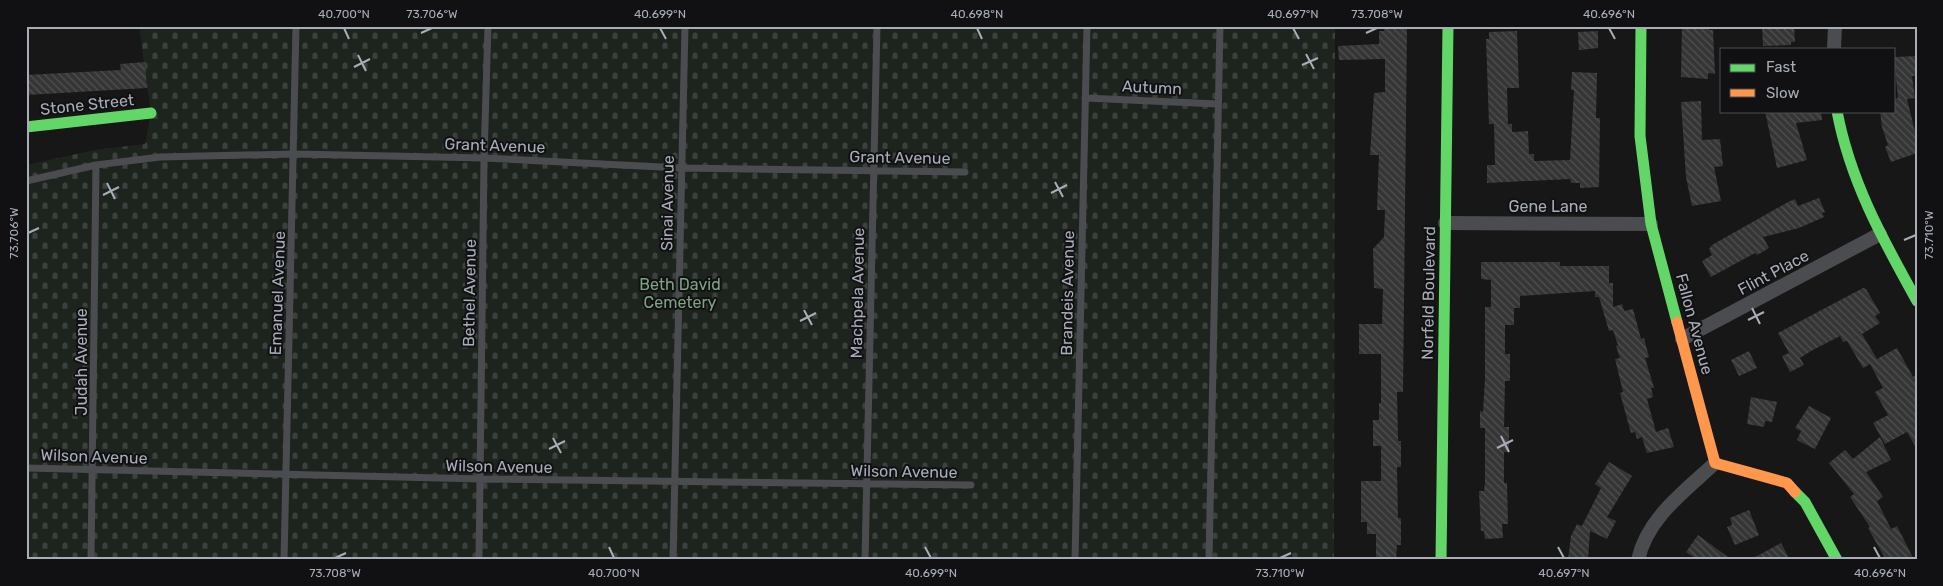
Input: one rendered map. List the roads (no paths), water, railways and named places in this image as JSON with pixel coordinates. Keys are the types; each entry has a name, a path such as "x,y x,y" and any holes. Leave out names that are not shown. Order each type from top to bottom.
{"street":[{"name":"Norfeld Boulevard","path":"1441,560 1448,26"},
{"name":"Fallon Avenue","path":"1641,26 1640,136 1651,224 1715,463"},
{"path":"1834,48 1835,26"},
{"path":"1837,112 1861,196 1917,301"},
{"name":"Stone Street","path":"26,127 151,113"},
{"name":"Gene Lane","path":"1445,223 1651,224"},
{"name":"Flint Place","path":"1682,339 1880,234"},
{"path":"1638,560 1640,550 1657,518 1715,463 1787,482 1805,502 1837,560"}],"lane":[{"name":"Emanuel Avenue","path":"284,560 295,154 296,26"},
{"name":"Bethel Avenue","path":"479,560 484,158 488,26"},
{"name":"Sinai Avenue","path":"672,560 685,26"},
{"name":"Machpela Avenue","path":"865,560 877,26"},
{"name":"Brandeis Avenue","path":"1075,560 1087,26"},
{"path":"1209,560 1220,26"},
{"name":"Autumn","path":"1085,98 1218,104"},
{"name":"Grant Avenue","path":"26,180 96,165 160,157 295,154 484,158 681,168 965,172"},
{"name":"Judah Avenue","path":"91,560 94,471 96,165"},
{"name":"Wilson Avenue","path":"26,468 481,479 971,485"}],"park label":[{"name":"Beth David Cemetery","path":"680,293"}]}
